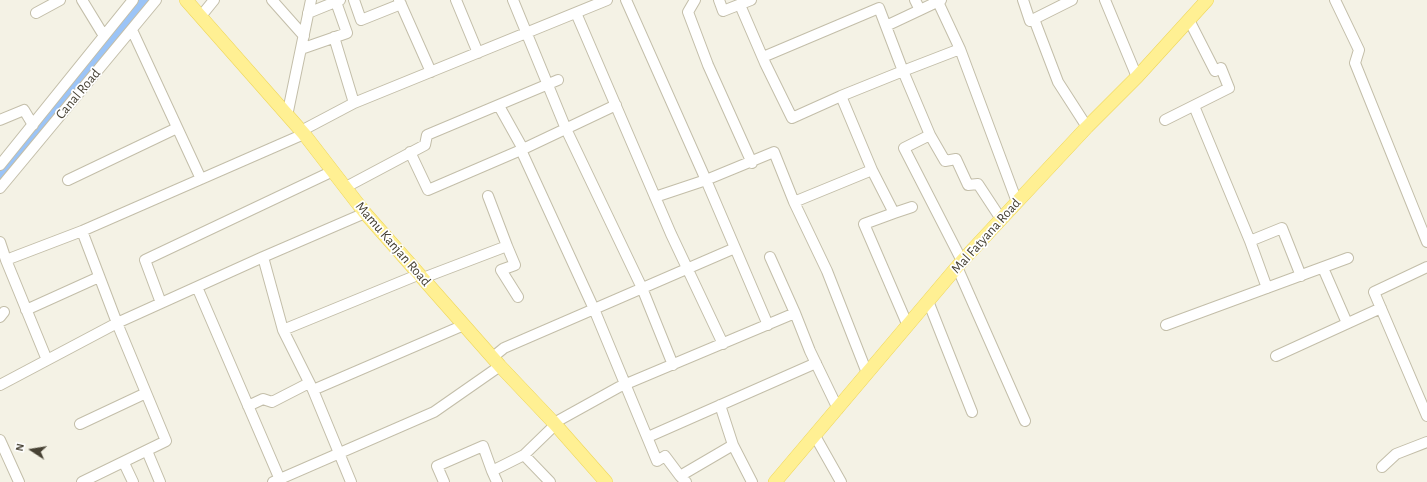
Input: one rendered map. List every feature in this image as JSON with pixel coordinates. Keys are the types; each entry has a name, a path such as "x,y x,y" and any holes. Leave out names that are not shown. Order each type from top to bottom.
{"main road":[{"name":"Mamu Kanjan Road","path":"186,0 303,133 365,213 496,362 555,423 606,482"},
{"name":"Mal Fatyana Road","path":"775,482 816,436 867,373 960,264 1087,127 1137,77 1207,0"}],"street":[{"path":"36,13 60,0"},
{"path":"82,0 104,36"},
{"name":"Canal Road","path":"0,165 133,0"},
{"name":"Canal Road","path":"0,188 156,0"},
{"path":"201,16 214,0"},
{"path":"272,0 304,36"},
{"path":"288,116 311,0"},
{"path":"354,0 361,20 400,2 431,72"},
{"path":"456,0 478,53"},
{"path":"513,0 566,129 642,288 673,365"},
{"path":"6,260 82,231 303,133 354,102 607,0"},
{"path":"626,0 706,180 768,325"},
{"path":"695,0 688,12 708,65 752,163"},
{"path":"719,0 723,12 751,0"},
{"path":"915,0 920,10"},
{"path":"1023,0 1030,21 1072,0"},
{"path":"1105,0 1137,77"},
{"path":"1335,0 1359,50 1355,63 1427,242"},
{"path":"301,49 347,33 338,1 308,13"},
{"path":"886,26 940,1 960,49 1017,202"},
{"path":"740,5 762,57 792,118 841,96 960,49"},
{"path":"762,57 879,8 903,71 930,135 945,161 956,159 968,186 978,184 1001,219"},
{"path":"576,13 655,197 723,344"},
{"path":"1034,19 1058,82 1087,127"},
{"path":"1165,120 1229,88 1221,68 1214,71 1189,20"},
{"path":"132,30 201,179"},
{"path":"334,37 354,102"},
{"path":"346,187 425,145 427,135 558,80"},
{"path":"841,96 872,170 894,213"},
{"path":"410,152 428,190 522,150 616,105"},
{"path":"499,106 522,150 594,309 624,385 648,437 657,461 665,456 683,479 733,445"},
{"path":"1194,106 1250,241 1267,288"},
{"path":"0,120 24,110 33,125"},
{"path":"68,180 177,128"},
{"path":"930,135 904,148 960,264 1025,421"},
{"path":"655,197 752,163 774,152 794,202 827,271 867,373"},
{"path":"794,202 872,170"},
{"path":"161,303 145,260 333,171"},
{"path":"488,196 515,265 501,270 518,297"},
{"path":"908,326 864,224 912,207"},
{"path":"0,385 117,323 365,213"},
{"path":"1250,241 1282,228 1301,276"},
{"path":"82,231 117,323 166,442 82,482"},
{"path":"0,242 47,360"},
{"path":"283,330 421,276 507,246"},
{"path":"197,287 248,406 278,481 434,412 496,362 504,348 735,248"},
{"path":"263,257 283,330 311,387 351,482"},
{"path":"770,258 838,409"},
{"path":"1166,326 1348,258"},
{"path":"1323,268 1347,324"},
{"path":"1426,272 1374,292 1427,416"},
{"path":"26,310 99,277"},
{"path":"928,301 972,412"},
{"path":"1276,356 1381,308"},
{"path":"492,471 524,455 555,423 624,385 795,314"},
{"path":"248,406 263,399 272,402 464,325"},
{"path":"648,437 816,363"},
{"path":"80,424 146,393"},
{"path":"720,405 733,445 752,482"},
{"path":"816,436 841,482"},
{"path":"0,440 19,482"},
{"path":"1382,467 1396,454 1427,442"},
{"path":"444,482 437,466 483,446 497,482"},
{"path":"147,452 160,482"},
{"path":"524,455 550,482"},
{"path":"124,463 133,482"}],"waterway":[{"path":"0,174 144,0"}]}
